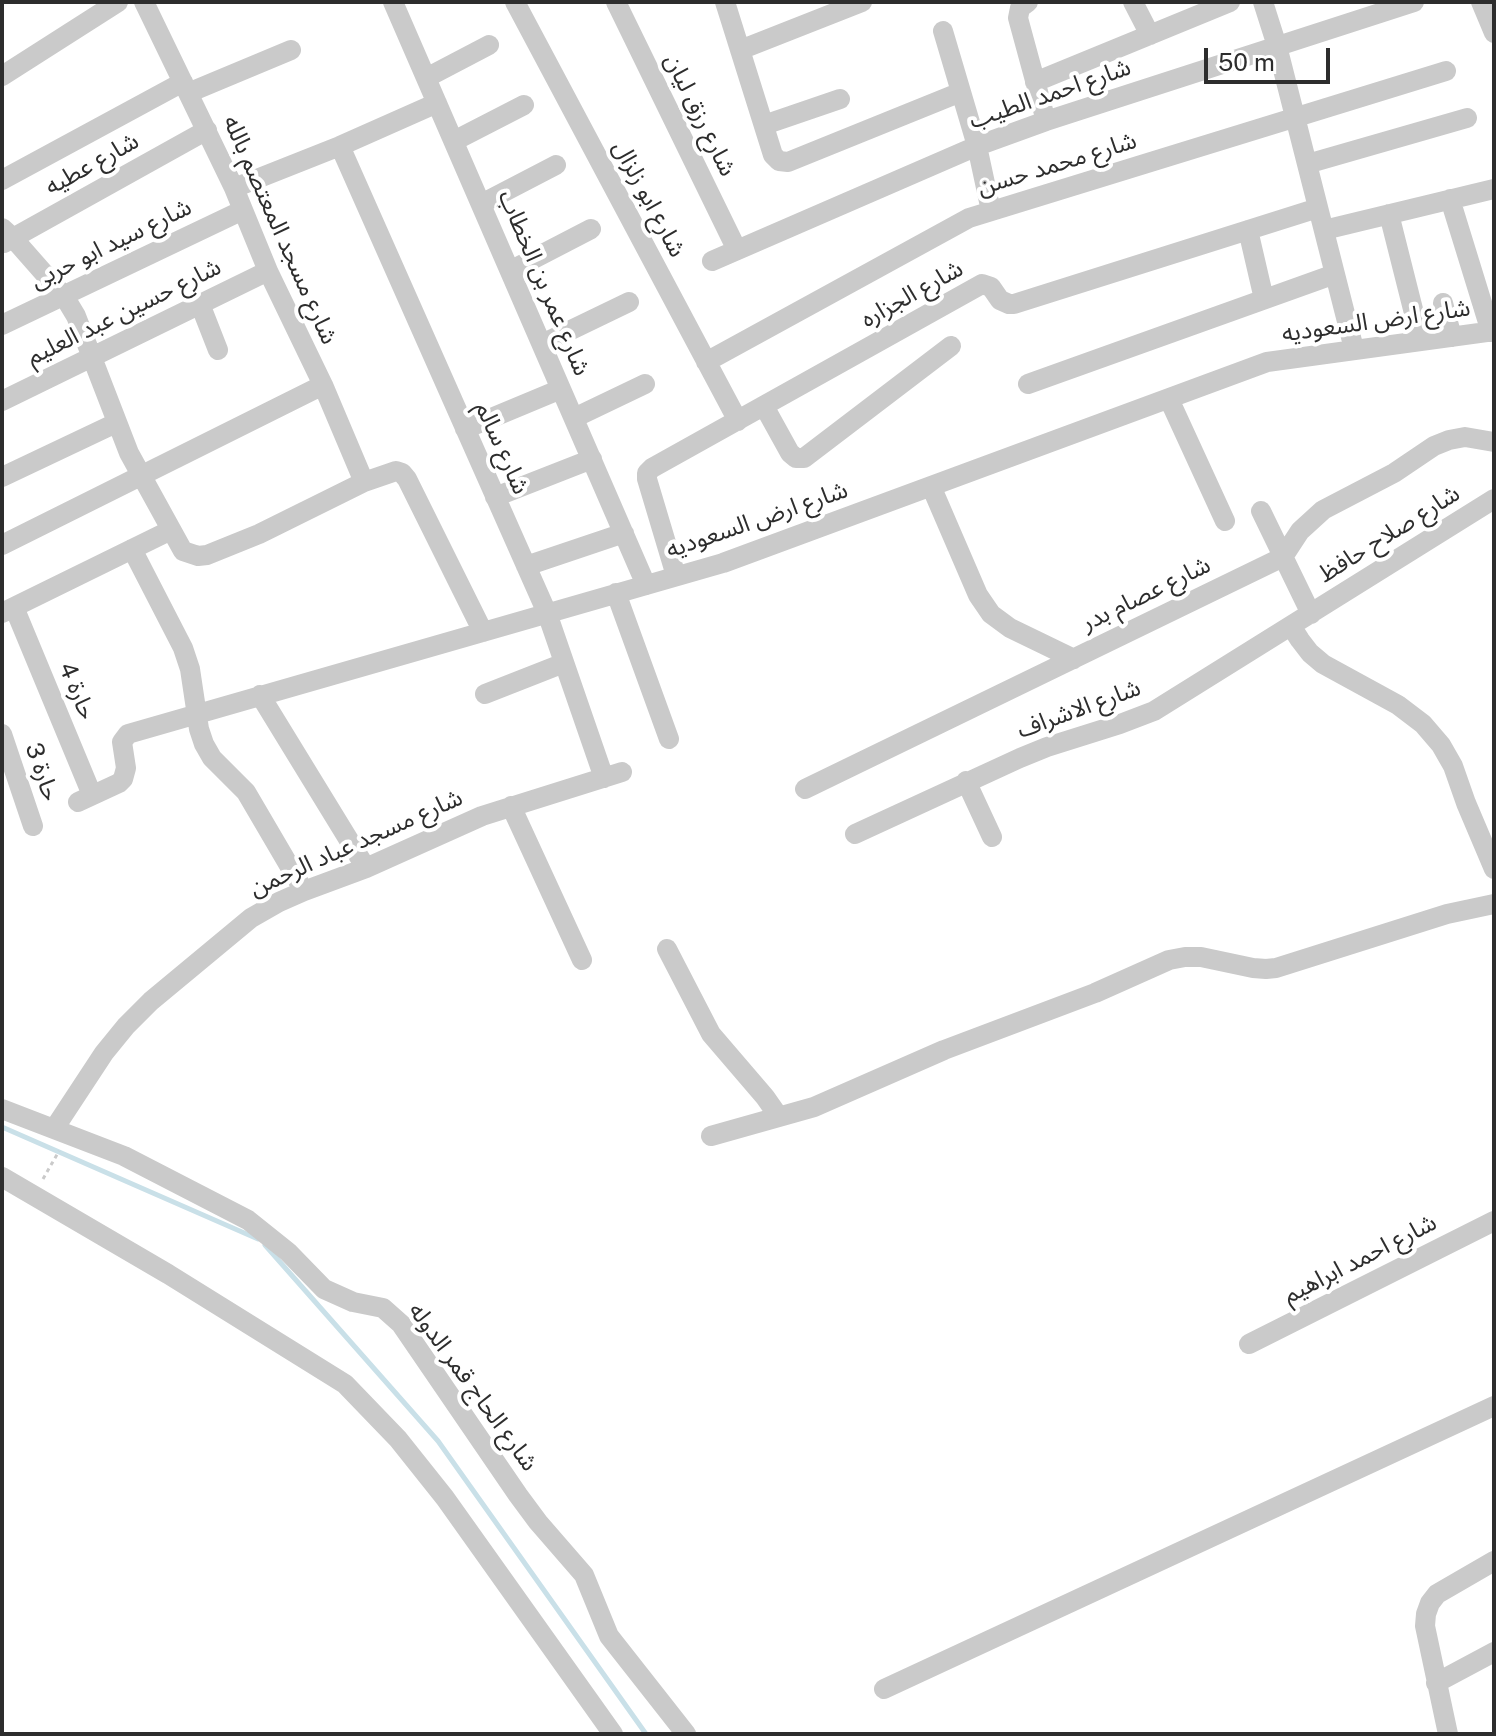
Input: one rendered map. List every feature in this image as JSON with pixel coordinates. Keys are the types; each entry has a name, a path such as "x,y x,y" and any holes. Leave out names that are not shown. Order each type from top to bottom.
{"street":[{"path":"2,76 118,2"},
{"name":"شارع مسجد المعتصم بالله","path":"144,2 234,188 268,271 323,385 364,482"},
{"name":"شارع عمر بن الخطاب","path":"393,2 646,585"},
{"name":"شارع ابو زلزال","path":"515,2 738,421"},
{"name":"شارع رزق ليان","path":"616,2 737,250"},
{"path":"725,2 773,155 779,161 788,162 961,92"},
{"path":"740,50 862,2"},
{"path":"1028,2 1018,14 1046,121"},
{"path":"1133,2 1150,35"},
{"path":"1035,82 1230,2"},
{"path":"1263,2 1354,349"},
{"name":"شارع احمد الطيب","path":"712,261 977,146 1391,6 1414,2"},
{"path":"1481,2 1494,33"},
{"path":"943,31 977,146 991,211"},
{"path":"426,78 489,45"},
{"path":"2,180 186,88 291,50"},
{"name":"شارع محمد حسن","path":"706,362 969,218 1446,71"},
{"path":"764,125 840,99"},
{"path":"234,188 437,103"},
{"path":"454,141 524,105"},
{"path":"1307,164 1467,118"},
{"name":"شارع عطيه","path":"6,236 207,130"},
{"name":"شارع سالم","path":"340,146 547,613 564,663 613,775"},
{"path":"481,204 556,165"},
{"path":"1324,230 1494,189"},
{"path":"1450,199 1493,331"},
{"name":"شارع الجزاره","path":"676,576 647,482 647,473 652,468 982,284 991,287 1000,300 1014,304 1318,208"},
{"name":"شارع سيد ابو حربى","path":"2,325 243,210"},
{"path":"1389,214 1421,341"},
{"path":"510,271 591,229"},
{"path":"1248,230 1264,299"},
{"path":"6,236 64,296 76,316 116,423 140,476 183,551 198,556 207,555 259,534 364,482 396,471 407,479 483,632"},
{"name":"شارع حسين عبد العليم","path":"2,401 268,271"},
{"path":"1028,384 1335,274"},
{"path":"542,344 629,302"},
{"path":"1443,303 1452,337"},
{"path":"200,304 218,350"},
{"name":"شارع ارض السعوديه","path":"85,799 123,779 126,768 122,745 125,736 723,563 1267,362 1493,331"},
{"path":"764,406 790,453 796,458 804,458 951,346"},
{"path":"574,418 645,384"},
{"path":"2,545 323,385"},
{"path":"465,429 561,389"},
{"path":"1169,399 1225,521"},
{"path":"2,477 116,423"},
{"name":"شارع عصام بدر","path":"805,789 1283,557 1300,531 1323,510 1394,473 1434,446 1465,437 1494,442"},
{"path":"495,497 592,459"},
{"path":"931,486 978,595 991,614 1010,628 1074,659"},
{"name":"شارع صلاح حافظ","path":"1311,614 1494,499"},
{"path":"1261,511 1311,614"},
{"path":"8,610 171,530"},
{"path":"526,566 624,533"},
{"path":"132,549 183,648 204,744 212,758 246,792 304,891"},
{"path":"616,593 669,739"},
{"name":"حارة 4","path":"8,610 85,799"},
{"name":"شارع الاشراف","path":"855,834 966,781 1047,747 1154,711 1311,614"},
{"path":"1291,626 1310,653 1323,664 1398,705 1423,724 1441,745 1453,766 1494,869"},
{"path":"485,694 564,663"},
{"path":"260,695 366,868"},
{"name":"حارة 3","path":"2,734 6,761 33,826"},
{"name":"شارع مسجد عباد الرحمن","path":"57,1138 104,1053 126,1026 151,1001 251,918 304,891 366,868 454,827 613,775"},
{"path":"966,781 992,837"},
{"path":"511,806 582,960"},
{"path":"711,1136 814,1107 944,1050 1095,993 1169,960 1201,957 1253,968 1276,968 1447,914 1494,904"},
{"path":"667,949 711,1034 779,1117"},
{"name":"شارع الحاج قمر الدوله","path":"2,1109 57,1138 124,1156 248,1220 288,1252 324,1289 353,1302 383,1308 401,1324 518,1495 584,1575 609,1636 686,1734"},
{"path":"2,1177 168,1274 345,1384 398,1439 445,1498 613,1734"},
{"name":"شارع احمد ابراهيم","path":"1249,1344 1494,1221"},
{"path":"884,1689 1494,1406"},
{"path":"1448,1734 1425,1626 1426,1614 1437,1594 1494,1561"},
{"path":"1436,1683 1494,1652"}],"path":[{"path":"52,1165 57,1138"}],"waterway":[{"path":"2,1127 258,1239"},
{"path":"265,1245 438,1441 646,1734"}]}
